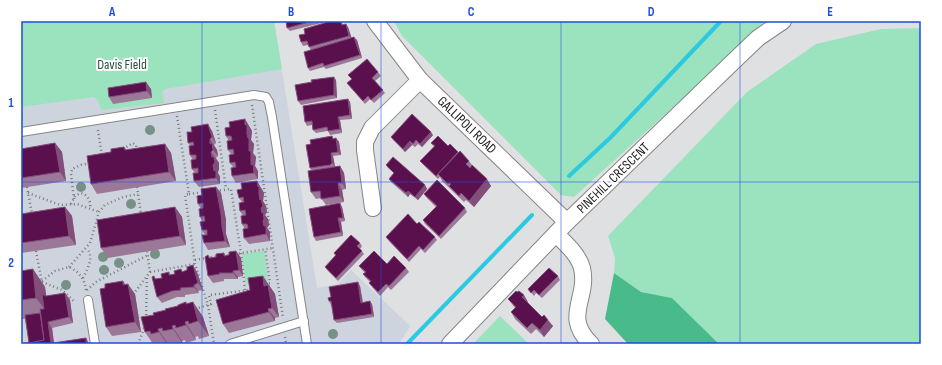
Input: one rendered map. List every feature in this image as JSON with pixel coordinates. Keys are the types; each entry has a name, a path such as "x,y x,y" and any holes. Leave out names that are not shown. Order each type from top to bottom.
{"street":[{"name":"GALLIPOLI ROAD","path":"375,21 420,80 562,228 581,267 583,280 577,322 580,331 591,344"},
{"name":"PINEHILL CRESCENT","path":"450,344 562,228 736,59 758,38 783,21"},
{"path":"373,208 365,150 368,134 372,128 420,80"}],"lane":[{"path":"21,132 254,95 266,97 270,107 307,344"},
{"path":"88,300 95,344"},
{"path":"230,344 304,322"}],"path":[{"path":"244,105 252,104 286,344"},
{"path":"207,111 222,109"},
{"path":"215,110 226,189"},
{"path":"169,117 184,115"},
{"path":"177,116 188,194 185,195 195,260 208,305 214,344"},
{"path":"90,130 105,127"},
{"path":"98,128 102,161"},
{"path":"119,153 127,145 133,143 136,144 137,152"},
{"path":"74,199 71,174 72,169 81,164 97,162"},
{"path":"27,187 32,215"},
{"path":"137,187 142,216"},
{"path":"188,194 230,189 241,253 245,290"},
{"path":"28,193 60,204 77,204 99,212"},
{"path":"71,204 78,193 85,194 90,201 90,208"},
{"path":"42,282 55,272 69,267 87,248 93,237 99,212 105,205 112,201 138,194"},
{"path":"83,278 90,263 87,248"},
{"path":"195,260 273,248"},
{"path":"263,284 270,283 265,249"},
{"path":"36,251 43,287"},
{"path":"147,251 150,272"},
{"path":"86,290 96,282 148,255"},
{"path":"130,293 135,292 150,272 196,264"},
{"path":"138,344 146,322 147,276"},
{"path":"42,282 62,290 76,302"},
{"path":"188,311 211,304 209,295 250,290 250,286 257,285"},
{"path":"146,322 153,320"}],"shaded area":[{"path":"21,21 274,21 317,288 337,284 351,270 410,326 399,344 21,344"}],"green space":[{"name":"Davis Field","path":"21,21 274,21 282,69 165,89 162,92 164,103 101,110 98,101 94,97 21,107"},
{"path":"394,21 768,21 574,197 561,195 402,36"},
{"path":"921,28 921,344 719,344 672,298 641,292 614,273 615,258 608,236 747,92 816,44 881,29"},
{"path":"264,251 268,281 246,284 242,254"},
{"path":"614,273 641,292 672,298 719,344 628,344 605,319"},
{"path":"500,316 529,344 473,344"}],"building":[{"path":"286,21 313,21 287,28"},
{"path":"331,21 340,21 342,25 346,24 349,36 309,47 307,41 301,42 299,35 305,34 304,29"},
{"path":"354,37 360,55 324,66 323,63 308,68 304,52"},
{"path":"367,59 378,72 372,78 383,90 371,100 368,96 363,101 347,83 352,79 348,75"},
{"path":"334,77 334,95 298,101 295,85 312,82 311,80"},
{"path":"146,82 147,91 109,97 108,88"},
{"path":"348,99 350,115 338,117 340,129 328,131 327,127 313,130 312,121 305,122 303,106"},
{"path":"412,114 431,132 420,144 416,140 413,144 410,141 403,149 391,137"},
{"path":"245,119 245,125 247,124 247,134 249,138 249,151 251,151 251,165 253,164 254,173 232,176 231,168 236,167 235,162 230,163 229,155 234,154 233,149 228,150 227,141 232,140 231,136 226,136 225,128 230,127 229,122"},
{"path":"208,124 212,137 210,139 210,144 212,143 213,150 211,152 215,162 213,165 214,171 216,170 216,178 194,181 193,173 198,173 198,168 192,169 191,160 196,159 196,155 190,155 189,146 194,145 193,142 188,143 187,132 192,132 191,127"},
{"path":"332,136 333,139 336,138 338,152 331,153 332,163 330,165 310,168 306,145 311,144 310,140"},
{"path":"438,136 448,146 450,144 458,152 436,176 420,161 435,146 431,143"},
{"path":"55,143 60,172 21,178 21,149"},
{"path":"165,144 169,172 91,184 87,156 111,152 111,149 124,147 125,150"},
{"path":"460,151 469,161 466,164 470,168 472,165 487,179 469,201 461,193 459,196 449,186 451,184 448,184 438,174"},
{"path":"393,157 425,185 415,197 408,191 406,193 389,179 394,173 386,165"},
{"path":"340,166 342,183 338,183 340,196 321,199 320,191 311,192 308,171"},
{"path":"437,180 465,208 439,236 423,220 437,206 424,194"},
{"path":"257,181 260,200 261,199 263,206 261,208 262,213 263,212 264,226 266,226 266,234 244,238 243,229 248,228 247,224 242,224 241,216 246,215 245,210 240,211 239,203 244,202 243,197 239,198 237,190 242,189 241,183"},
{"path":"216,187 225,241 204,243 202,235 207,235 207,230 202,230 200,222 205,221 204,216 200,217 199,209 203,208 203,203 198,204 197,196 202,195 201,189"},
{"path":"340,203 343,218 338,218 341,232 314,237 309,209"},
{"path":"65,207 69,236 21,243 21,214"},
{"path":"175,207 180,236 101,248 97,220"},
{"path":"408,214 417,224 419,222 435,237 423,250 419,246 407,259 386,237"},
{"path":"351,235 360,243 357,246 362,251 336,278 325,267 336,255 334,253"},
{"path":"236,251 239,270 233,271 233,273 219,273 220,274 208,276 205,257 208,255 209,258 216,257 216,254 224,253 224,256 229,255 229,252"},
{"path":"374,251 387,264 394,256 406,268 389,286 386,284 378,292 369,283 371,281 363,274 366,272 359,266"},
{"path":"193,265 198,283 194,285 194,287 180,288 181,290 172,291 157,297 152,277 154,276 155,279 162,278 161,274 169,272 169,275 175,274 174,271 181,269 182,272 187,270 187,267"},
{"path":"549,268 558,276 539,295 534,290 531,293 528,289"},
{"path":"33,269 36,298 21,300 21,271"},
{"path":"263,276 264,286 268,285 272,308 268,309 269,312 223,324 216,300 250,290 248,278"},
{"path":"123,281 123,285 128,284 135,322 106,327 100,289 105,288 105,284"},
{"path":"358,282 361,303 370,301 372,314 334,320 331,301 329,301 328,298 331,297 329,287"},
{"path":"516,291 519,291 524,295 522,297 542,317 544,315 548,320 540,330 532,323 527,328 511,312 516,307 508,299"},
{"path":"65,293 69,317 48,322 51,344 21,344 44,340 40,309 44,309 42,294 46,296"},
{"path":"186,302 186,304 193,302 198,321 189,324 188,321 185,322 186,325 176,328 175,325 172,326 173,329 163,331 162,328 158,329 159,332 151,334 150,331 145,332 141,317 154,315 153,313 178,306"},
{"path":"40,313 44,340 29,343 25,315"},
{"path":"86,338 86,344 53,344 53,343"}],"waterway":[{"path":"569,176 610,138 721,21"},
{"path":"407,344 532,215"}]}
